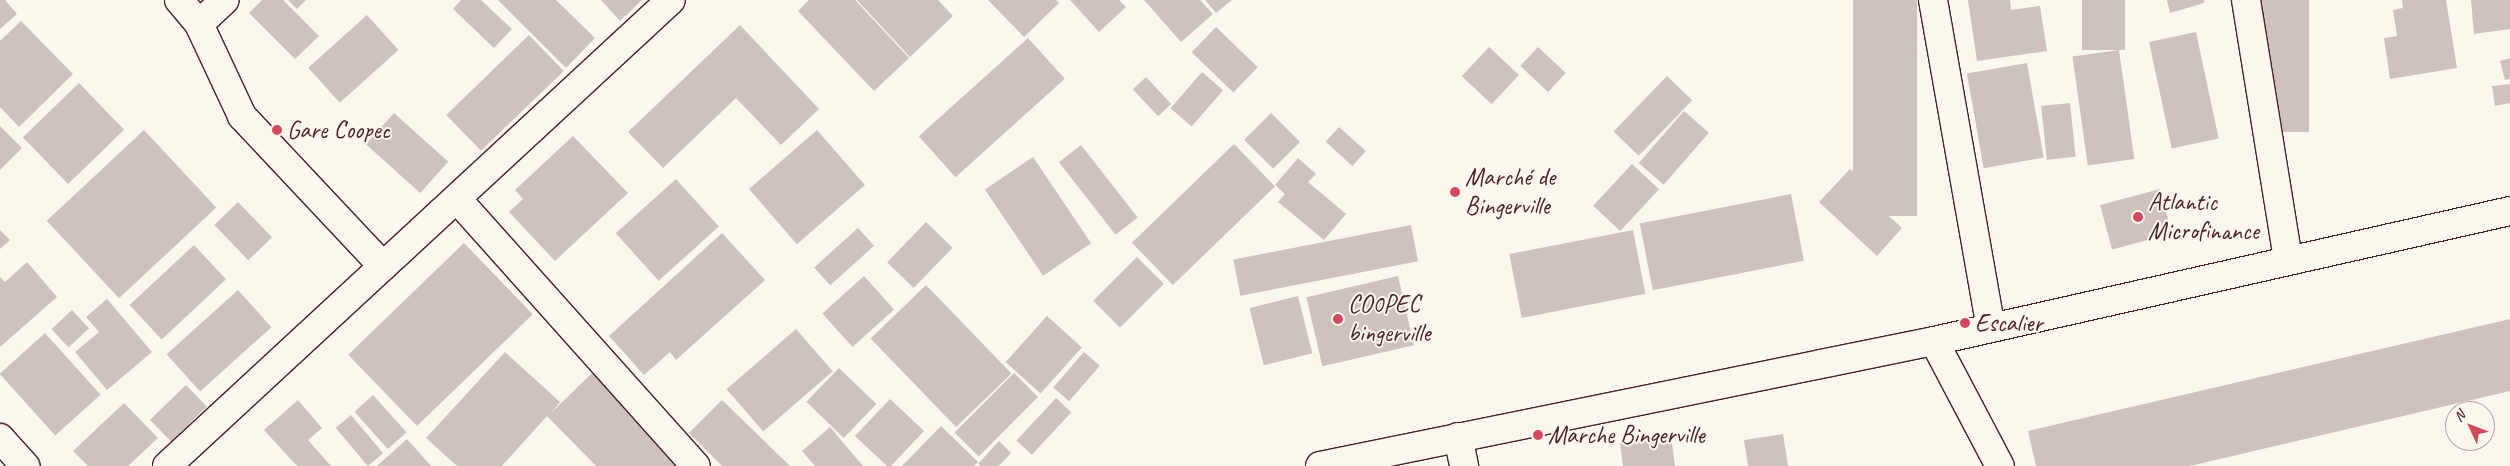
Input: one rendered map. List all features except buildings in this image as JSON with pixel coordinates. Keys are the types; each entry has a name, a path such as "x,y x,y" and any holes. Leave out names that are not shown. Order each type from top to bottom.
{"street":[{"path":"179,0 199,24 242,116 383,266"},
{"path":"199,24 225,0"},
{"path":"168,466 671,0"},
{"path":"1933,0 1990,328"},
{"path":"2246,0 2288,260"},
{"path":"457,199 696,466"},
{"path":"1320,466 1934,341 2288,260 2510,212"},
{"path":"1934,341 2000,466"},
{"path":"1458,437 1464,466"},
{"path":"0,438 25,466"}],"place":[{"name":"Gare Coopec","path":"277,130"},
{"name":"Marché de Bingerville","path":"1455,192"},
{"name":"Atlantic Microfinance","path":"2138,217"},
{"name":"CO0PEC bingerville","path":"1338,319"},
{"name":"Escalier","path":"1965,323"},
{"name":"Marche Bingerville","path":"1538,435"}]}
